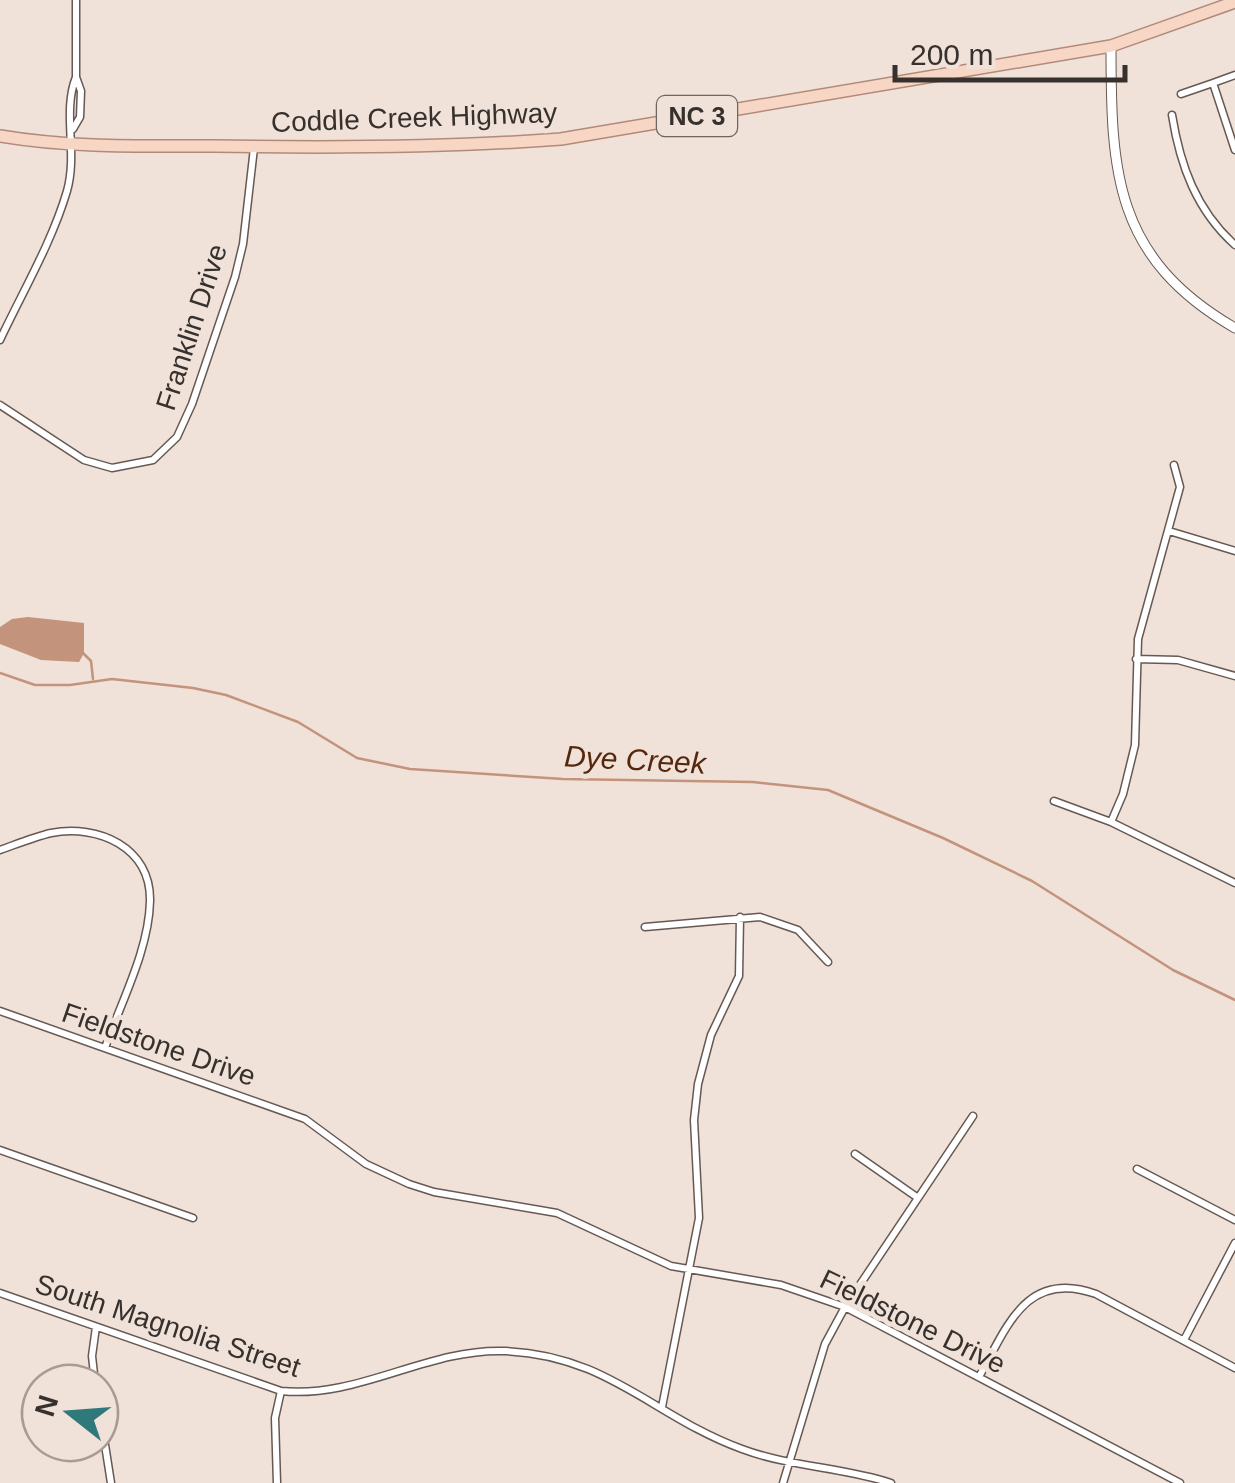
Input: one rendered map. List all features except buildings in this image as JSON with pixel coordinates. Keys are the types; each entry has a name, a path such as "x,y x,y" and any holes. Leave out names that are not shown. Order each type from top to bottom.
{"main road":[{"name":"Coddle Creek Highway","path":"0,136 72,145 254,147 473,146 561,139 1111,46 1235,2"}],"street":[{"path":"0,340 68,190 73,130 70,91 76,77 76,0"},
{"path":"1111,46 1115,164 1131,216 1158,264 1182,291 1235,328"},
{"path":"1181,94 1235,76"},
{"path":"1213,83 1235,150"},
{"path":"1172,115 1178,152 1192,189 1206,213 1235,245"},
{"name":"Franklin Drive","path":"0,405 84,460 112,468 153,460 177,437 192,404 244,244 254,147"},
{"path":"1111,822 1123,794 1135,745 1136,659 1180,487 1174,465"},
{"path":"1169,531 1235,551"},
{"path":"1136,659 1178,660 1235,676"},
{"path":"1054,801 1111,822 1235,884"},
{"path":"0,850 54,832 80,831 104,835 126,846 139,861 148,880 146,926 105,1048"},
{"path":"662,1407 700,1195 694,1120 698,1084 711,1036 739,976 740,918"},
{"path":"644,926 740,918 770,920 798,930 828,962"},
{"name":"Fieldstone Drive","path":"0,1011 305,1119 366,1164 409,1184 434,1192 557,1213 644,1255 688,1270 781,1285 845,1306 1180,1483"},
{"path":"783,1483 825,1344 845,1306 973,1116"},
{"path":"0,1150 193,1218"},
{"path":"855,1154 918,1198"},
{"path":"1138,1170 1235,1220"},
{"path":"1184,1340 1235,1242"},
{"path":"978,1377 1024,1303 1040,1292 1058,1287 1096,1294 1235,1368"},
{"name":"South Magnolia Street","path":"0,1293 280,1391 327,1392 472,1352 543,1355 592,1369 712,1436 787,1463 830,1468 891,1483"},
{"path":"93,1363 96,1327"},
{"path":"278,1483 276,1418 280,1391"}],"shaded area":[{"path":"12,619 84,623 84,653 79,662 41,660 0,644 0,627"}],"waterway":[{"path":"82,652 91,661 93,679"},
{"name":"Dye Creek","path":"0,673 35,685 112,679 226,695 298,722 357,758 410,769 563,779 753,782 828,790 943,838 1032,881 1173,970 1235,1000"}]}
